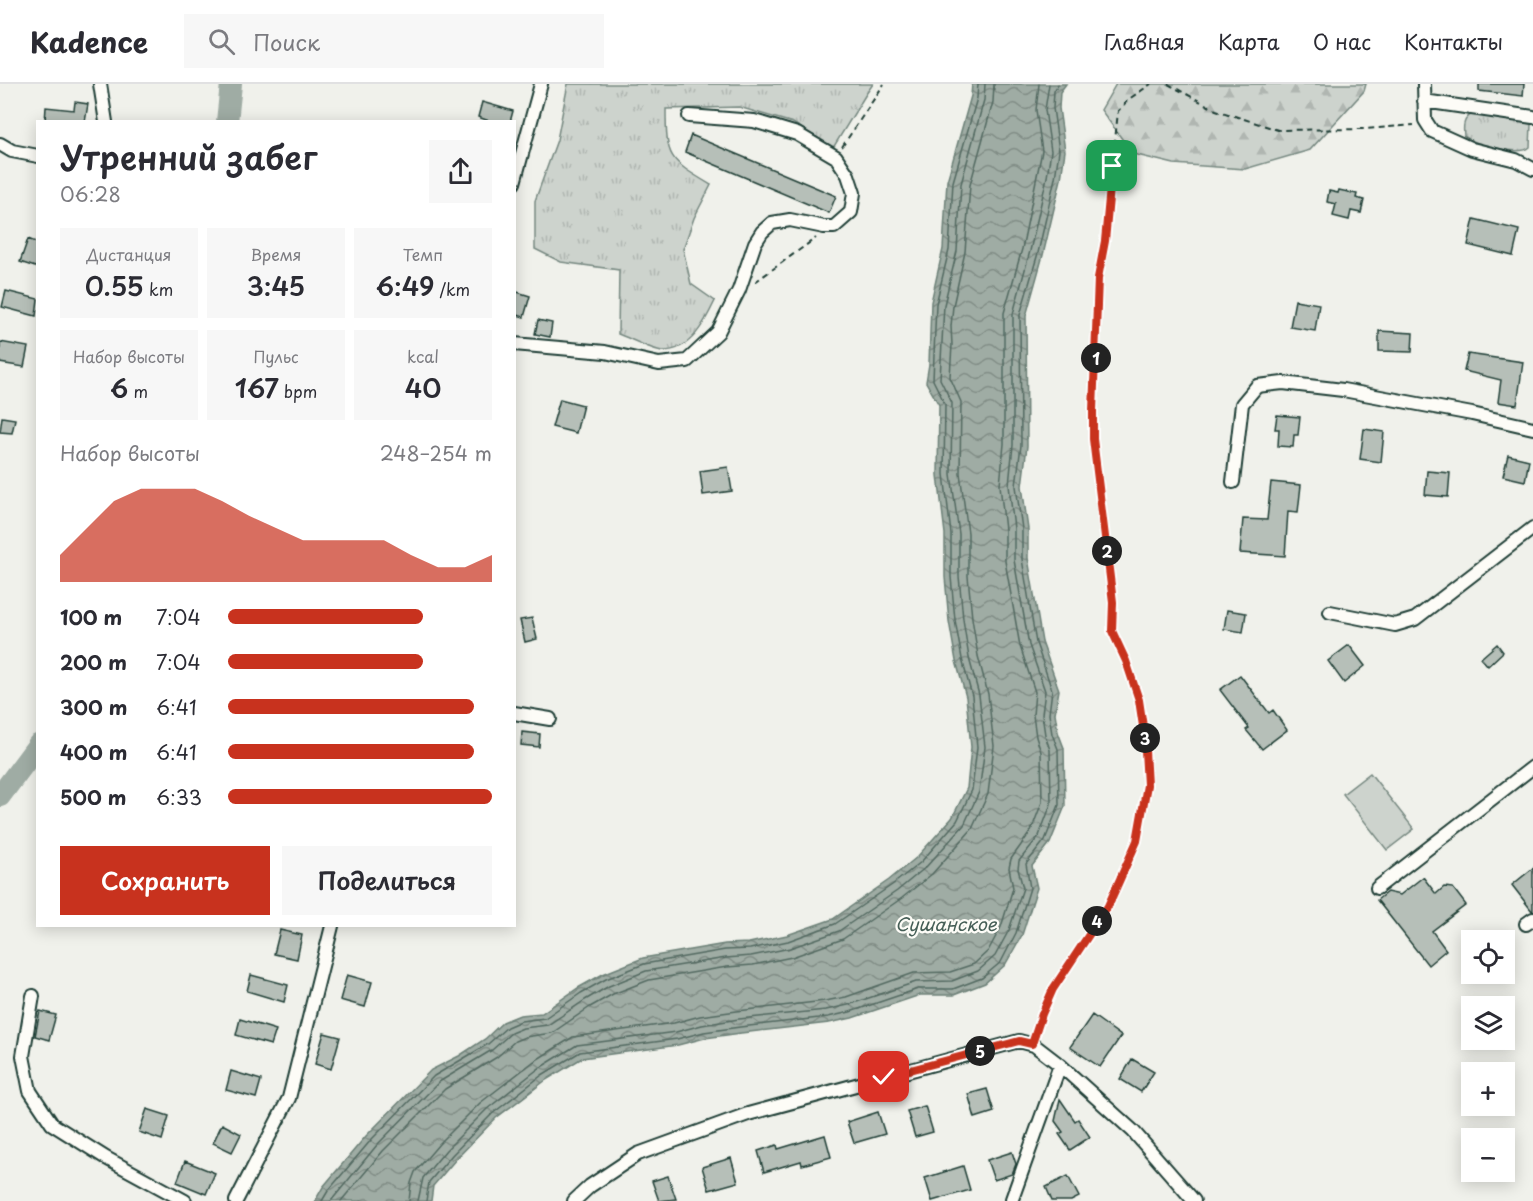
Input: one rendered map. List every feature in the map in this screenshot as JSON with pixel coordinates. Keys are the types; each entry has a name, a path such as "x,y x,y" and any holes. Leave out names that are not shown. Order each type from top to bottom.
{"street":[{"path":"100,84 106,120"},
{"path":"516,176 542,84"},
{"path":"1424,84 1425,120 1431,131 1472,149 1516,160 1533,169"},
{"path":"1424,101 1533,117"},
{"path":"516,344 605,352 659,364 687,361 718,332 739,290 755,243 762,232 772,223 790,220 834,227 851,212 854,193 848,175 836,157 797,134 754,121 689,116"},
{"path":"0,144 12,151 36,156"},
{"path":"1233,482 1242,404 1257,387 1283,383 1343,390 1533,428"},
{"path":"1330,612 1395,625 1415,619 1533,528"},
{"path":"516,713 550,719"},
{"path":"1377,888 1533,767"},
{"path":"236,1201 289,1098 332,927"},
{"path":"33,996 23,1056 30,1091 52,1124 106,1158 185,1201"},
{"path":"574,1201 590,1186 638,1154 748,1114 1019,1041 1032,1044 1060,1065 1133,1131 1194,1201"},
{"path":"1010,1200 1060,1065"}],"path":[{"path":"836,157 884,84"},
{"path":"1032,1044 1053,989 1108,906 1137,841 1147,785 1144,733 1139,700 1126,661 1112,631 1112,592 1093,439 1093,411 1098,278 1105,241 1118,111 1129,99 1151,84"},
{"path":"1168,84 1216,110 1278,130 1411,127 1425,120"},
{"path":"739,290 758,280 834,227"}],"green space":[{"path":"568,84 873,84 833,148 793,123 739,107 666,109 667,138 673,156 686,170 711,185 694,218 683,249 691,284 715,301 702,326 689,341 673,350 663,351 618,334 619,270 561,262 535,249 535,201 557,140"},
{"path":"1116,84 1366,84 1364,91 1310,150 1245,169 1174,164 1133,154 1101,110"},
{"path":"1472,114 1531,124 1530,147 1525,150 1508,150 1487,146 1464,136 1465,121"},
{"path":"1370,773 1414,829 1387,850 1343,794"}],"water":[{"name":"Сушанское","path":"972,84 1066,84 1060,92 1059,108 1065,151 1061,179 1026,316 1027,446 1022,486 1028,529 1028,558 1042,642 1059,690 1055,713 1058,732 1064,748 1065,806 1050,843 1032,866 1037,888 1022,935 1005,965 985,983 954,995 920,995 852,1018 582,1058 546,1080 496,1118 433,1186 431,1201 315,1201 323,1187 366,1136 431,1070 485,1039 503,1022 520,1015 542,1013 603,974 643,958 725,944 749,943 787,935 833,919 889,880 917,857 952,818 967,788 971,747 966,697 956,661 949,621 945,577 945,534 938,475 939,405 926,382 929,364 931,302 943,249 947,181 971,96"}],"building":[{"path":"1479,84 1524,84 1523,96 1479,91"},
{"path":"75,102 88,104 85,120 45,120 46,107 74,110"},
{"path":"482,102 513,111 511,120 486,120 478,117"},
{"path":"691,135 836,196 829,213 685,152"},
{"path":"1339,190 1357,194 1356,198 1364,200 1361,213 1351,211 1349,220 1333,216 1336,204 1327,202 1329,191 1338,193"},
{"path":"1474,219 1519,230 1513,256 1468,245"},
{"path":"28,239 36,242 36,267 20,262"},
{"path":"6,291 36,298 36,316 2,307"},
{"path":"516,292 530,296 524,317 516,315"},
{"path":"1295,300 1319,304 1315,331 1290,327"},
{"path":"538,320 552,323 550,337 535,334"},
{"path":"1379,331 1413,333 1412,352 1379,351"},
{"path":"0,342 28,347 24,367 0,363"},
{"path":"1468,354 1523,362 1517,405 1498,402 1501,380 1464,371"},
{"path":"560,399 583,405 576,433 552,427"},
{"path":"1277,415 1300,417 1298,435 1294,435 1293,447 1278,446 1279,429 1275,429"},
{"path":"2,417 15,419 12,433 0,432"},
{"path":"1364,429 1384,432 1381,462 1360,459"},
{"path":"1508,455 1529,460 1525,481 1503,476"},
{"path":"728,467 732,491 703,495 700,471"},
{"path":"1427,471 1450,473 1448,497 1425,495"},
{"path":"1271,482 1301,485 1298,512 1288,511 1285,556 1240,553 1243,519 1267,520"},
{"path":"1227,610 1246,613 1243,632 1224,629"},
{"path":"532,618 537,639 525,642 520,620"},
{"path":"1497,644 1503,652 1488,666 1481,658"},
{"path":"1349,645 1365,666 1344,683 1328,661"},
{"path":"1240,675 1269,713 1273,710 1287,730 1262,749 1246,730 1249,728 1220,690"},
{"path":"522,732 540,734 539,747 521,745"},
{"path":"1533,868 1533,911 1532,911 1512,885"},
{"path":"1423,877 1436,894 1444,887 1453,888 1466,905 1432,931 1446,950 1428,965 1377,900 1387,892 1400,895"},
{"path":"280,930 302,935 297,959 274,954"},
{"path":"251,975 288,985 284,1002 247,991"},
{"path":"347,975 372,982 365,1007 340,1000"},
{"path":"40,1011 56,1015 49,1040 35,1036"},
{"path":"1092,1015 1121,1036 1100,1067 1070,1047"},
{"path":"240,1019 276,1030 271,1045 236,1035"},
{"path":"324,1033 340,1037 331,1069 315,1064"},
{"path":"1132,1059 1154,1072 1141,1092 1120,1079"},
{"path":"231,1071 261,1080 256,1098 226,1090"},
{"path":"987,1089 994,1112 975,1118 968,1094"},
{"path":"1060,1099 1075,1121 1078,1119 1090,1137 1070,1150 1059,1134 1063,1132 1055,1121"},
{"path":"925,1106 933,1132 915,1137 907,1111"},
{"path":"147,1109 169,1116 162,1140 139,1132"},
{"path":"878,1112 885,1134 854,1143 847,1122"},
{"path":"222,1124 241,1134 232,1152 213,1143"},
{"path":"825,1135 831,1157 802,1165 801,1161 764,1172 758,1151 777,1145 778,1149"},
{"path":"1012,1152 1016,1164 1012,1174 994,1180 987,1160"},
{"path":"731,1158 738,1182 709,1190 702,1167"},
{"path":"185,1161 215,1173 206,1194 177,1182"},
{"path":"963,1166 970,1190 932,1201 925,1178"},
{"path":"668,1176 676,1199 659,1201 652,1181"},
{"path":"1068,1176 1079,1197 1071,1201 1052,1201 1046,1187"}],"waterway":[{"path":"227,120 231,84"},
{"path":"0,796 36,748"}],"route":[{"path":"884,1077 1019,1041 1032,1044 1053,989 1108,906 1137,841 1147,785 1144,733 1139,700 1126,661 1112,631 1113,602 1093,439 1098,278 1105,241 1112,166"}]}
